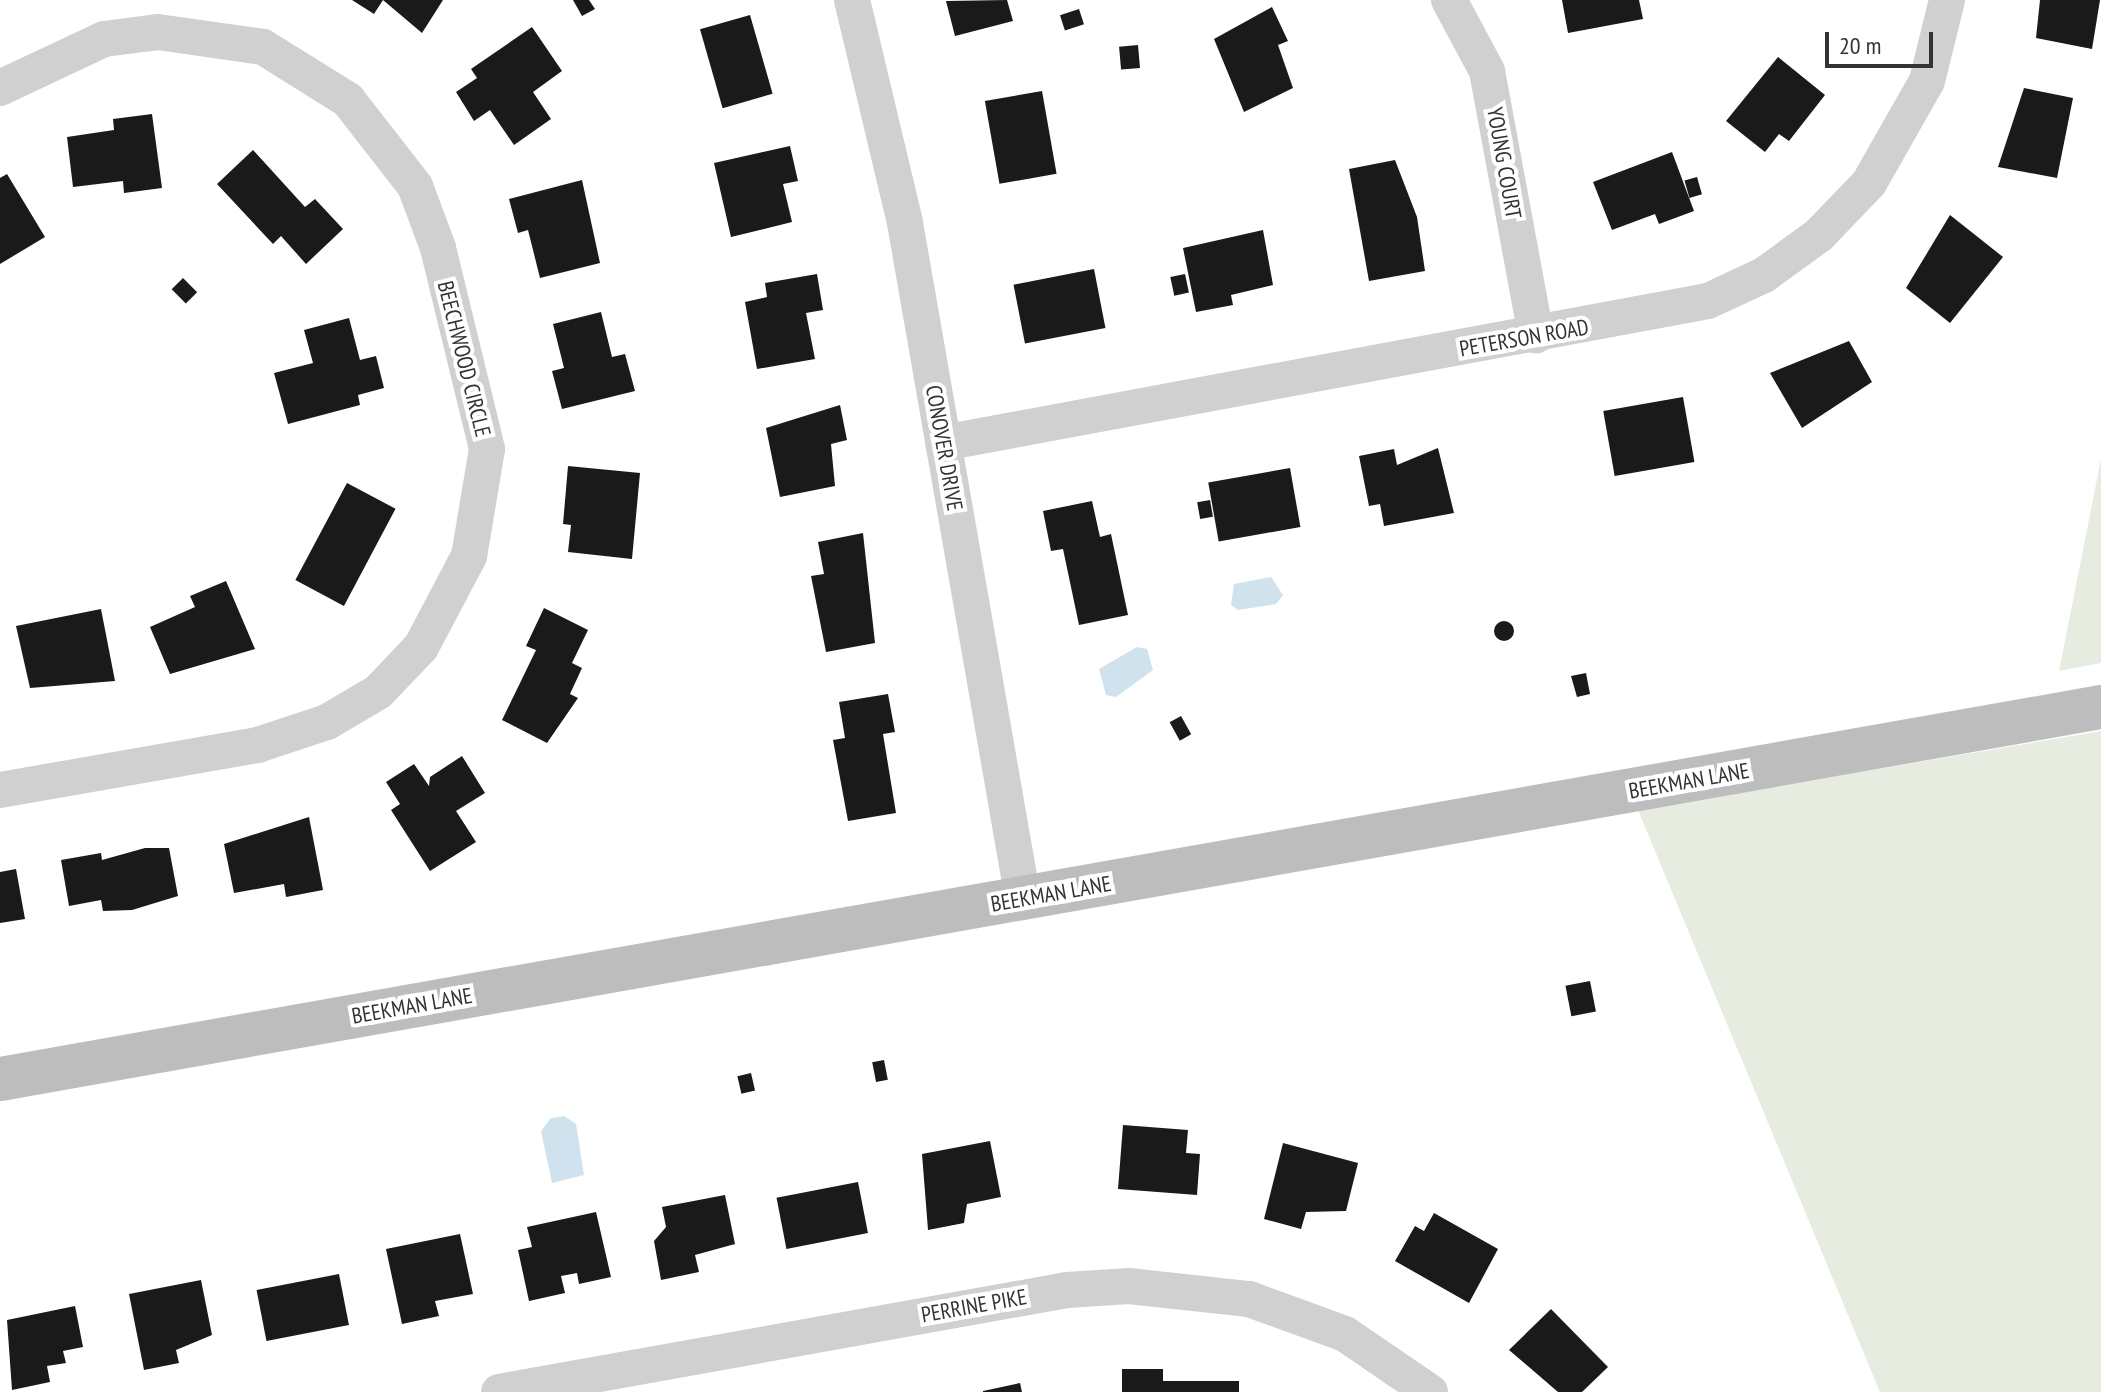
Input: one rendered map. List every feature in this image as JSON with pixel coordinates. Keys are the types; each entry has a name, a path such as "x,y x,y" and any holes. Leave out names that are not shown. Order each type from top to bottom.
{"street":[{"name":"CONOVER DRIVE","path":"852,0 905,223 1023,899"},
{"name":"YOUNG COURT","path":"1449,0 1487,71 1536,336"},
{"name":"PETERSON ROAD","path":"943,443 1536,336 1708,301 1764,275 1819,235 1869,183 1901,134 1927,81 1947,0"},
{"name":"BEECHWOOD CIRCLE","path":"0,88 104,39 158,32 263,47 317,77 386,141 415,186 438,248 487,449 469,556 421,647 378,692 327,722 258,745 0,790"},
{"name":"BEEKMAN LANE","path":"0,1079 2101,707"},
{"name":"PERRINE PIKE","path":"499,1392 1067,1290 1129,1286 1249,1299 1345,1334 1430,1392"}],"shaded area":[{"path":"2101,459 2101,663 2059,671"},
{"path":"2101,731 2101,1392 1880,1392 1638,810"}],"water":[{"path":"1271,577 1283,595 1276,604 1238,610 1231,605 1234,584"},
{"path":"1137,647 1147,649 1153,670 1116,697 1106,695 1099,669"},
{"path":"564,1116 576,1124 584,1175 552,1183 541,1131 551,1118"}],"building":[{"path":"352,0 383,0 374,14"},
{"path":"383,0 443,0 422,33"},
{"path":"573,0 589,0 595,9 582,16"},
{"path":"1007,0 1013,21 955,36 946,1"},
{"path":"1562,0 1639,0 1643,19 1568,33"},
{"path":"2040,0 2100,0 2092,49 2036,38"},
{"path":"1272,7 1288,41 1278,45 1293,88 1244,112 1214,39"},
{"path":"1079,9 1084,24 1065,30 1060,15"},
{"path":"750,15 773,94 723,108 700,29"},
{"path":"532,27 562,71 533,92 551,119 514,145 490,110 474,121 456,92 477,78 471,69"},
{"path":"1138,45 1140,68 1121,70 1119,47"},
{"path":"1778,57 1825,95 1789,141 1779,134 1765,152 1726,121"},
{"path":"2024,88 2073,98 2057,178 1998,167"},
{"path":"1042,91 1057,174 999,184 985,101"},
{"path":"152,114 162,188 124,193 123,181 73,187 67,137 114,130 113,119"},
{"path":"790,146 798,181 783,184 792,222 731,237 714,163"},
{"path":"253,150 305,207 315,199 343,229 306,264 281,236 273,244 217,184"},
{"path":"1672,152 1694,211 1659,224 1655,214 1612,230 1593,182"},
{"path":"1395,160 1417,217 1425,271 1369,281 1349,169"},
{"path":"7,174 45,237 0,264 0,178"},
{"path":"1697,177 1702,194 1689,198 1685,181"},
{"path":"582,180 600,263 540,278 528,230 518,233 509,199"},
{"path":"1950,215 2003,257 1950,323 1906,288"},
{"path":"1263,230 1273,285 1231,295 1233,305 1196,312 1183,248"},
{"path":"1094,269 1105,328 1025,344 1014,285"},
{"path":"817,274 823,310 806,313 815,359 757,369 745,302 767,297 765,283"},
{"path":"1185,274 1189,293 1174,296 1170,277"},
{"path":"183,278 197,292 186,303 172,289"},
{"path":"601,312 612,357 625,354 635,391 562,409 552,371 564,368 553,324"},
{"path":"349,318 360,360 376,356 384,388 358,395 360,405 288,424 274,373 313,363 304,330"},
{"path":"1849,341 1872,382 1802,428 1770,373"},
{"path":"1683,397 1694,462 1615,476 1603,411"},
{"path":"840,405 847,440 831,444 835,486 780,497 766,428"},
{"path":"1438,448 1454,513 1384,526 1380,504 1369,506 1359,456 1394,449 1397,465"},
{"path":"568,466 640,473 632,559 568,552 571,525 563,524"},
{"path":"1290,468 1300,527 1219,542 1208,482"},
{"path":"347,483 396,509 344,606 295,580"},
{"path":"1210,500 1213,517 1200,519 1197,502"},
{"path":"1092,501 1100,537 1111,534 1128,615 1079,625 1063,549 1051,551 1043,511"},
{"path":"863,533 875,643 826,652 811,576 824,574 818,542"},
{"path":"226,581 255,649 170,674 150,627 195,607 190,596"},
{"path":"544,608 588,630 572,663 582,668 570,694 578,698 547,743 502,720 536,650 526,646"},
{"path":"101,609 115,681 30,688 16,626"},
{"path":"1500,621 1508,621 1514,631 1508,641 1500,641 1494,635 1494,627"},
{"path":"1586,673 1590,694 1577,697 1571,676"},
{"path":"888,694 895,732 883,734 896,813 848,821 833,740 845,738 839,702"},
{"path":"1181,716 1191,734 1180,741 1170,722"},
{"path":"462,756 485,793 456,811 476,842 430,871 391,810 400,804 386,782 414,764 429,786 430,777"},
{"path":"309,817 323,890 286,897 284,884 234,893 224,844"},
{"path":"145,848 169,848 178,896 132,910 103,911 101,900 69,906 61,860 101,853 102,860"},
{"path":"16,869 25,919 0,923 0,872"},
{"path":"1590,981 1596,1011 1571,1016 1565,986"},
{"path":"884,1060 888,1080 876,1082 872,1062"},
{"path":"751,1073 755,1091 741,1094 737,1076"},
{"path":"1123,1125 1188,1130 1186,1153 1200,1154 1197,1195 1118,1189"},
{"path":"990,1141 1001,1197 967,1204 964,1223 928,1230 922,1154"},
{"path":"1283,1143 1358,1163 1346,1211 1306,1212 1301,1229 1264,1219"},
{"path":"858,1182 868,1233 786,1249 777,1198"},
{"path":"725,1195 735,1244 695,1255 699,1272 661,1280 654,1241 666,1227 662,1207"},
{"path":"596,1212 611,1277 579,1284 577,1273 561,1276 565,1293 529,1301 518,1250 532,1247 527,1227"},
{"path":"1434,1213 1498,1249 1469,1303 1395,1261 1415,1226 1424,1231"},
{"path":"460,1234 473,1294 435,1301 439,1316 402,1324 386,1249"},
{"path":"339,1274 349,1325 266,1341 257,1290"},
{"path":"201,1280 212,1335 176,1350 179,1363 144,1370 129,1294"},
{"path":"75,1306 83,1347 63,1351 66,1363 47,1366 50,1382 12,1390 7,1320"},
{"path":"1551,1309 1608,1367 1582,1392 1558,1392 1509,1350"},
{"path":"1122,1369 1163,1369 1163,1381 1239,1381 1239,1392 1122,1392"},
{"path":"1020,1383 1022,1392 983,1392 983,1391"}]}
